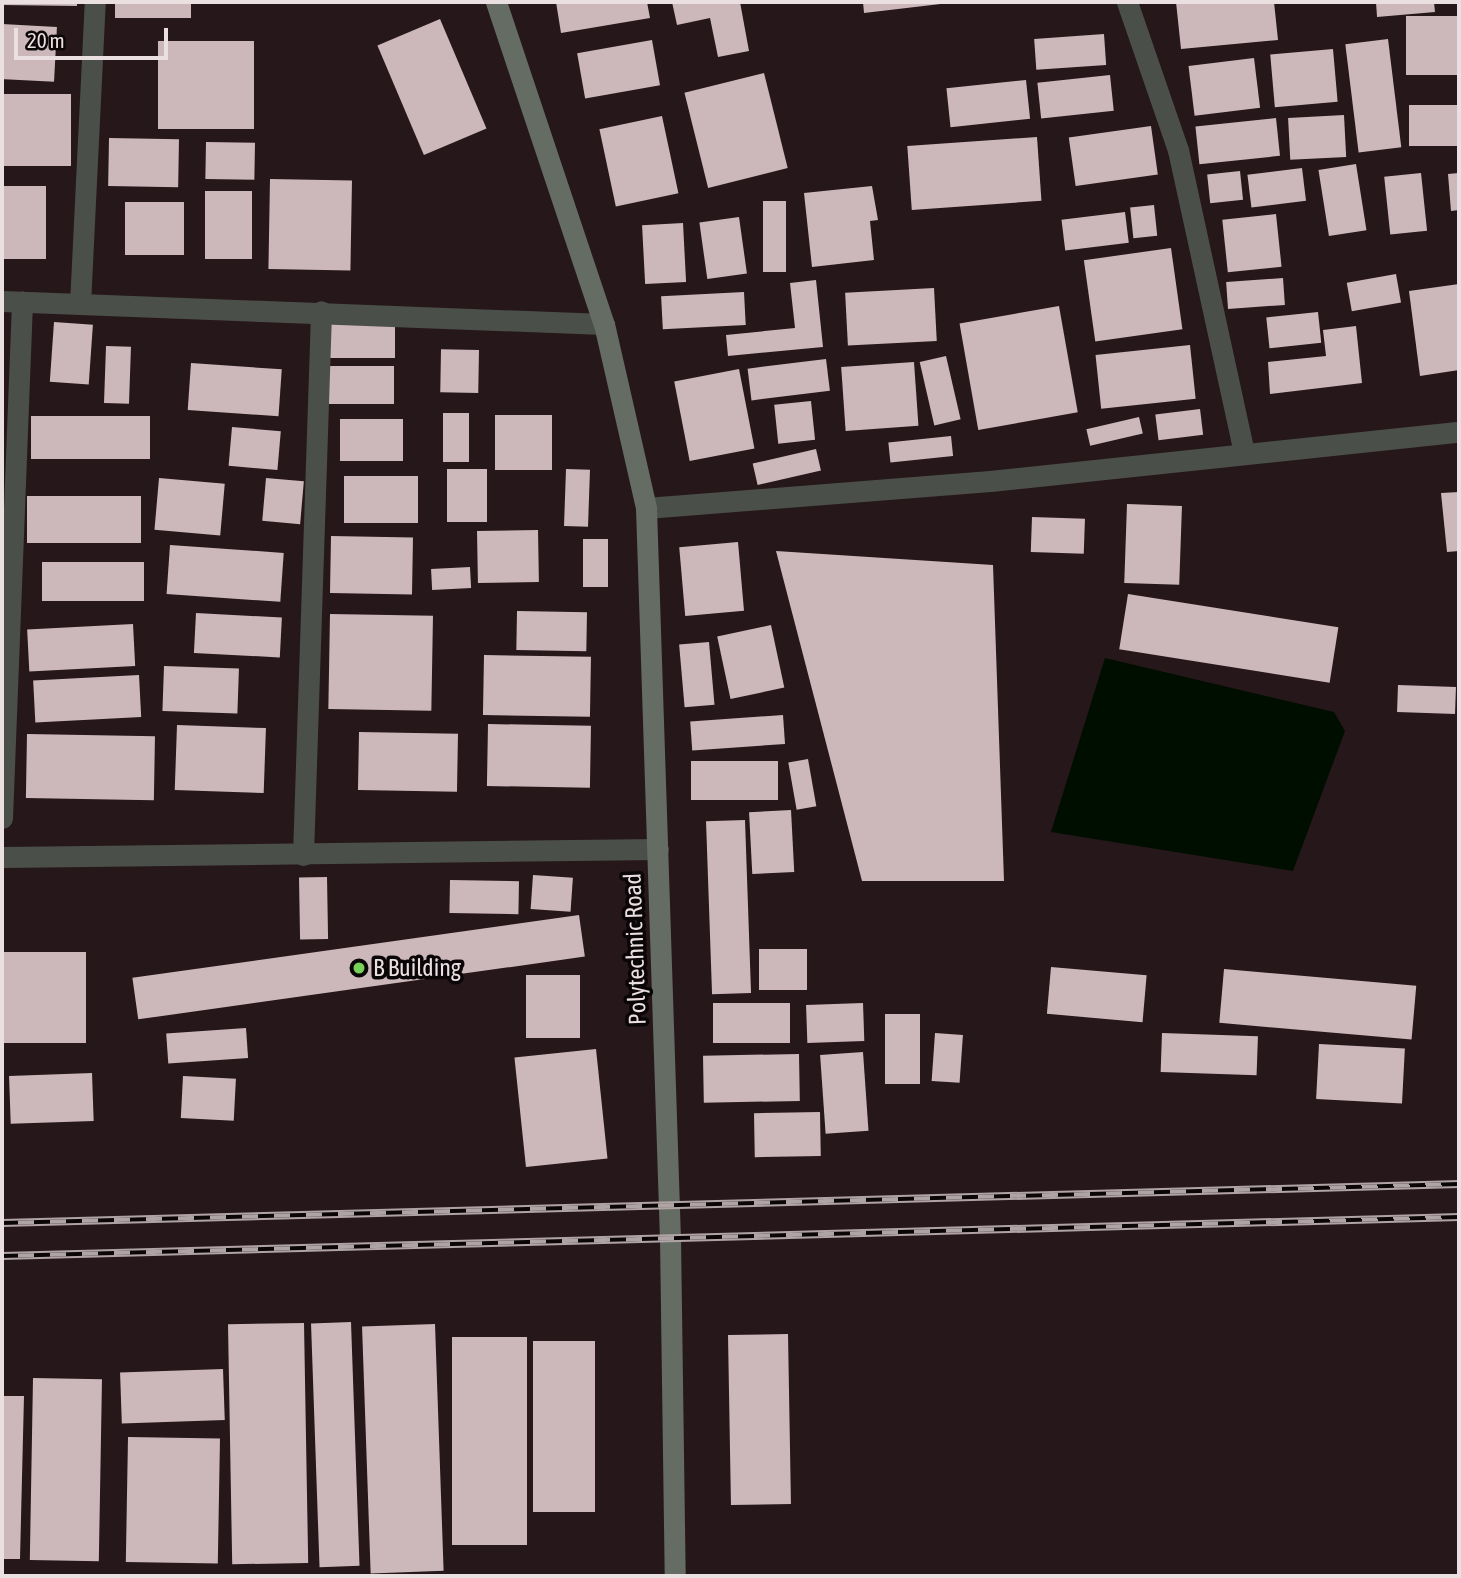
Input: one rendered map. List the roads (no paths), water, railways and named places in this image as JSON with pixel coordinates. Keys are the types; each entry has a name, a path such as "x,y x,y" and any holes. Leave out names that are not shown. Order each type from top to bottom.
{"street":[{"path":"80,304 94,2"},
{"name":"Polytechnic Road","path":"496,2 604,324 646,508 658,849 675,1576"},
{"path":"1127,2 1178,150 1244,453"},
{"path":"2,818 12,301 604,324"},
{"path":"303,855 321,311"},
{"path":"646,508 989,481 1459,432"},
{"path":"2,857 658,849"}],"railway":[{"path":"2,1223 1459,1184"},
{"path":"2,1256 1459,1217"}],"place":[{"name":"B Building","path":"359,968"}]}
